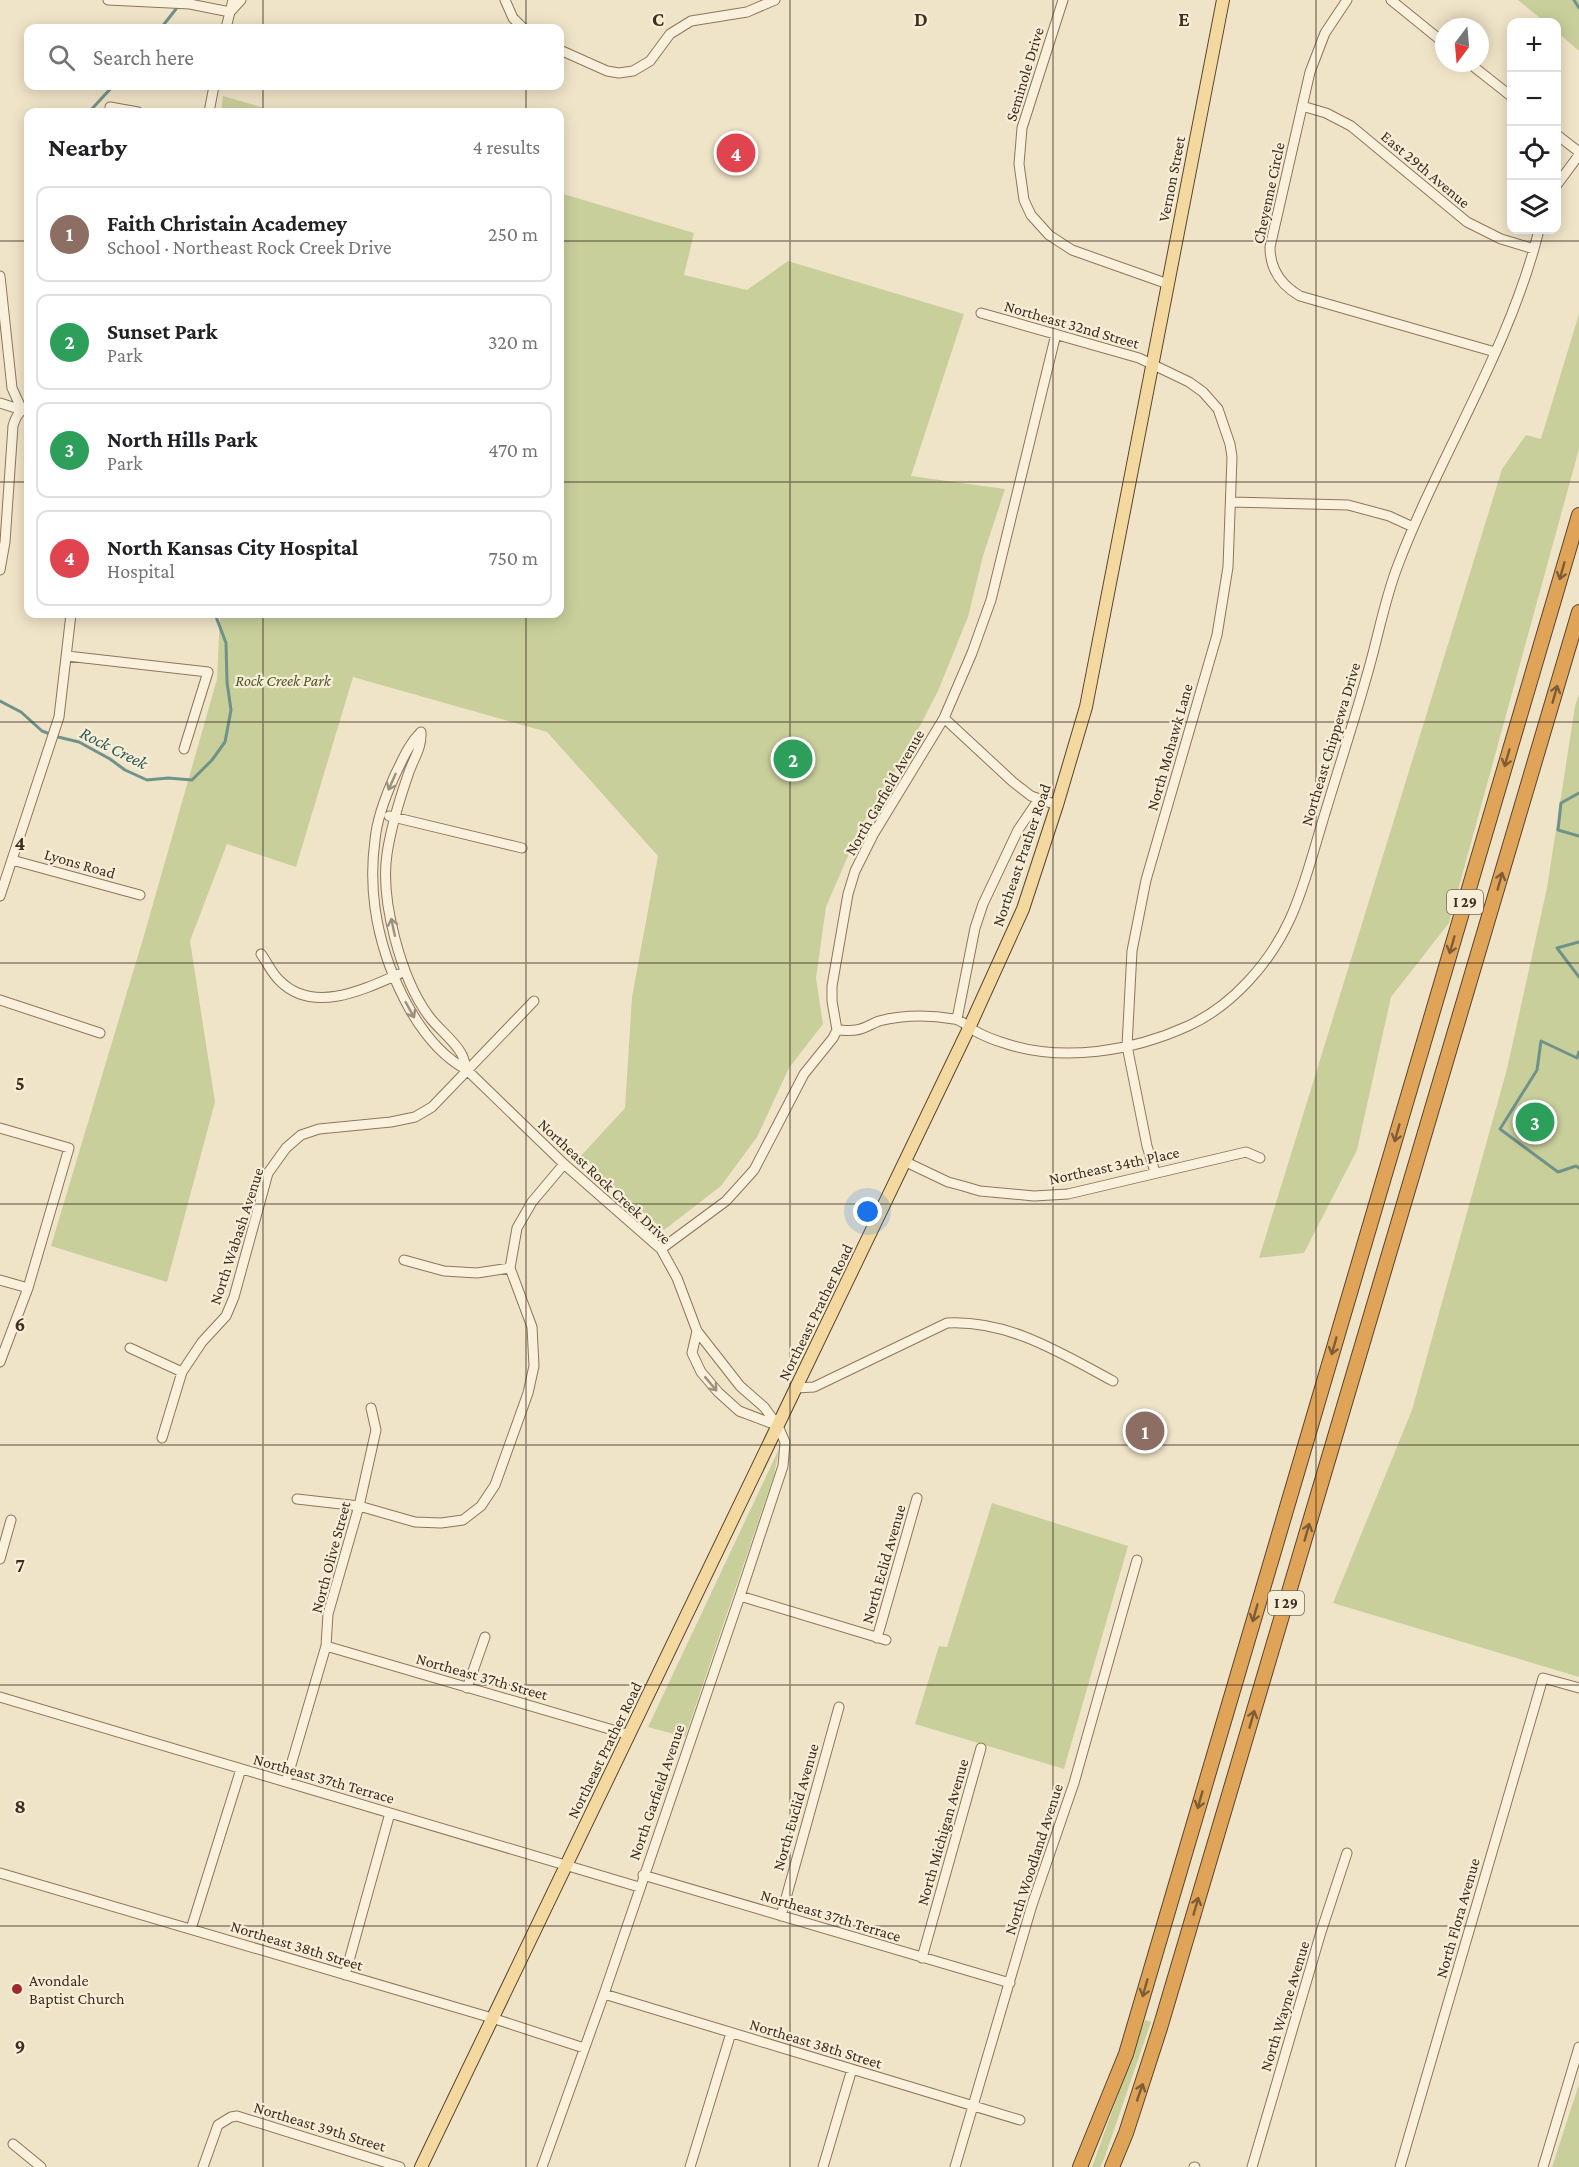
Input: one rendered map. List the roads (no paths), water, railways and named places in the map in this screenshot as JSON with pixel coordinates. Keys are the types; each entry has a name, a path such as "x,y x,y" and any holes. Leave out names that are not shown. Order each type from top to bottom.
{"highway":[{"name":"I 29","path":"1080,2167 1126,2055 1579,515"},
{"name":"I 29","path":"1112,2167 1126,2133 1160,2028 1579,612"},
{"path":"1118,2167 1126,2133"}],"main road":[{"name":"Vernon Street","path":"1152,366 1223,0"},
{"name":"Northeast Prather Road","path":"421,2167 906,1162 1023,909 1086,707 1152,366"}],"street":[{"path":"108,0 190,4 230,12"},
{"path":"227,24 233,0"},
{"path":"230,12 242,0"},
{"path":"505,0 513,18 519,24"},
{"path":"564,52 607,71 619,73 633,71 650,61 670,34 691,21 747,12 775,0"},
{"name":"Seminole Drive","path":"1063,0 1022,128 1019,164 1024,200 1039,226 1060,244 1168,284"},
{"name":"Cheyenne Circle","path":"1347,0 1325,33 1310,72 1270,247 1272,265 1281,281 1300,296 1495,352"},
{"path":"1391,0 1435,36"},
{"path":"1480,72 1507,93"},
{"path":"210,108 213,90"},
{"name":"East 29th Avenue","path":"1302,106 1326,113 1351,126 1467,222 1501,239 1534,249"},
{"path":"110,107 116,108"},
{"path":"1561,138 1579,154 1561,180"},
{"name":"Northeast Chippewa Drive","path":"957,1019 969,1028 1007,1044 1048,1052 1068,1053 1127,1046 1169,1034 1190,1025 1218,1008 1254,975 1278,942 1299,897 1371,664 1383,609 1396,568 1495,352 1538,234"},
{"path":"0,276 12,388 24,406"},
{"name":"Northeast 32nd Street","path":"981,313 1139,358 1152,366"},
{"name":"North Garfield Avenue","path":"837,1030 832,986 848,894 855,871 873,835 944,718 972,653 991,600 1056,334"},
{"name":"North Mohawk Lane","path":"1152,366 1189,382 1203,392 1218,409 1230,444 1232,502 1228,567 1217,635 1146,880 1135,932 1130,972 1127,1046 1147,1146 1155,1173"},
{"path":"0,403 24,408"},
{"path":"0,570 5,542 13,426 16,416 24,409"},
{"path":"1232,502 1348,505 1389,516 1413,527"},
{"path":"0,896 58,717 71,618"},
{"path":"67,656 208,672 184,749"},
{"path":"944,718 1013,782 1039,800 1057,805"},
{"name":"Northeast Rock Creek Drive","path":"467,1070 461,1052 428,1016 417,998 393,928 387,892 387,856 395,817 410,769 422,744 421,732 410,744 385,799 375,838 373,873 375,909 386,957 410,1012 454,1063 467,1070 564,1164 660,1249 677,1278 697,1331 727,1371 764,1407 778,1426"},
{"path":"660,1249 726,1201 754,1170 804,1074 837,1030 857,1030 878,1022 909,1016 957,1019 982,904 1018,830 1039,800"},
{"path":"381,814 522,848"},
{"name":"Lyons Road","path":"12,860 140,895"},
{"path":"261,954 280,981 298,993 315,998 336,998 406,970"},
{"path":"0,1000 100,1033"},
{"name":"North Wabash Avenue","path":"162,1438 182,1372 202,1342 226,1316 234,1296 268,1173 286,1148 301,1135 319,1129 415,1118 432,1107 534,1001"},
{"path":"0,1128 69,1148 28,1288 0,1362"},
{"name":"Northeast 34th Place","path":"906,1162 948,1182 980,1191 1034,1196 1068,1194 1246,1152 1260,1158"},
{"path":"297,1498 359,1506 415,1522 441,1523 463,1520 481,1506 495,1485 528,1393 534,1366 532,1327 510,1268 518,1228 531,1202 564,1164"},
{"path":"404,1260 444,1271 477,1273 510,1268"},
{"path":"0,1280 28,1288"},
{"path":"796,1388 814,1387 947,1323 969,1322 992,1326 1041,1342 1113,1381"},
{"name":"Northeast Rock Creek Drive","path":"697,1331 692,1353 701,1372 718,1392 740,1411 778,1426"},
{"path":"130,1348 182,1372"},
{"name":"North Olive Street","path":"286,1782 326,1646 328,1614 359,1506 376,1430 371,1408"},
{"name":"North Garfield Avenue","path":"542,2167 604,1994 783,1466 785,1442 778,1426"},
{"name":"North Eclid Avenue","path":"740,1596 881,1639 917,1498"},
{"path":"0,1559 11,1520"},
{"name":"North Woodland Avenue","path":"955,2167 1032,1905 1074,1783 1137,1560"},
{"path":"467,1688 484,1637"},
{"name":"Northeast 37th Street","path":"326,1646 630,1735"},
{"name":"North Flora Avenue","path":"1400,2167 1543,1678 1579,1688"},
{"name":"Northeast 37th Terrace","path":"0,1697 639,1887"},
{"name":"North Euclid Avenue","path":"781,1916 839,1707"},
{"name":"North Michigan Avenue","path":"922,1958 981,1748"},
{"path":"191,1929 241,1769"},
{"path":"345,1975 390,1813"},
{"name":"North Wayne Avenue","path":"1251,2167 1347,1853"},
{"name":"Northeast 38th Street","path":"0,1873 492,2018 584,2048"},
{"name":"Northeast 37th Terrace","path":"643,1875 1010,1983"},
{"name":"Northeast 38th Street","path":"604,1994 1020,2120"},
{"path":"690,2167 731,2032"},
{"path":"1543,2167 1579,2047"},
{"path":"823,2167 852,2069"},
{"name":"Northeast 39th Street","path":"203,2167 218,2125 237,2116 400,2167"},
{"path":"13,2144 41,2167"}],"waterway":[{"path":"1574,0 1579,8"},
{"name":"Rock Creek","path":"164,24 176,9"},
{"name":"Rock Creek","path":"93,108 109,90"},
{"name":"Rock Creek","path":"58,737 79,742 125,770 147,780 168,778 192,780 212,760 225,742 231,710 227,682 226,643 217,618"},
{"name":"Rock Creek","path":"0,701 21,712 42,731 50,734"},
{"path":"1579,793 1561,803 1558,830 1579,836"},
{"path":"1579,942 1557,948 1579,977"},
{"path":"1579,1052 1577,1058 1541,1041 1537,1070 1500,1129 1558,1172 1576,1166 1579,1168"}],"place":[{"name":"North Kansas City Hospital","path":"736,153"},
{"name":"Sunset Park","path":"793,759"},
{"name":"North Hills Park","path":"1535,1122"},
{"name":"Faith Christain Academey","path":"1145,1431"},
{"name":"Avondale Baptist Church","path":"17,1989"}],"park label":[{"name":"Rock Creek Park","path":"283,680"}]}
